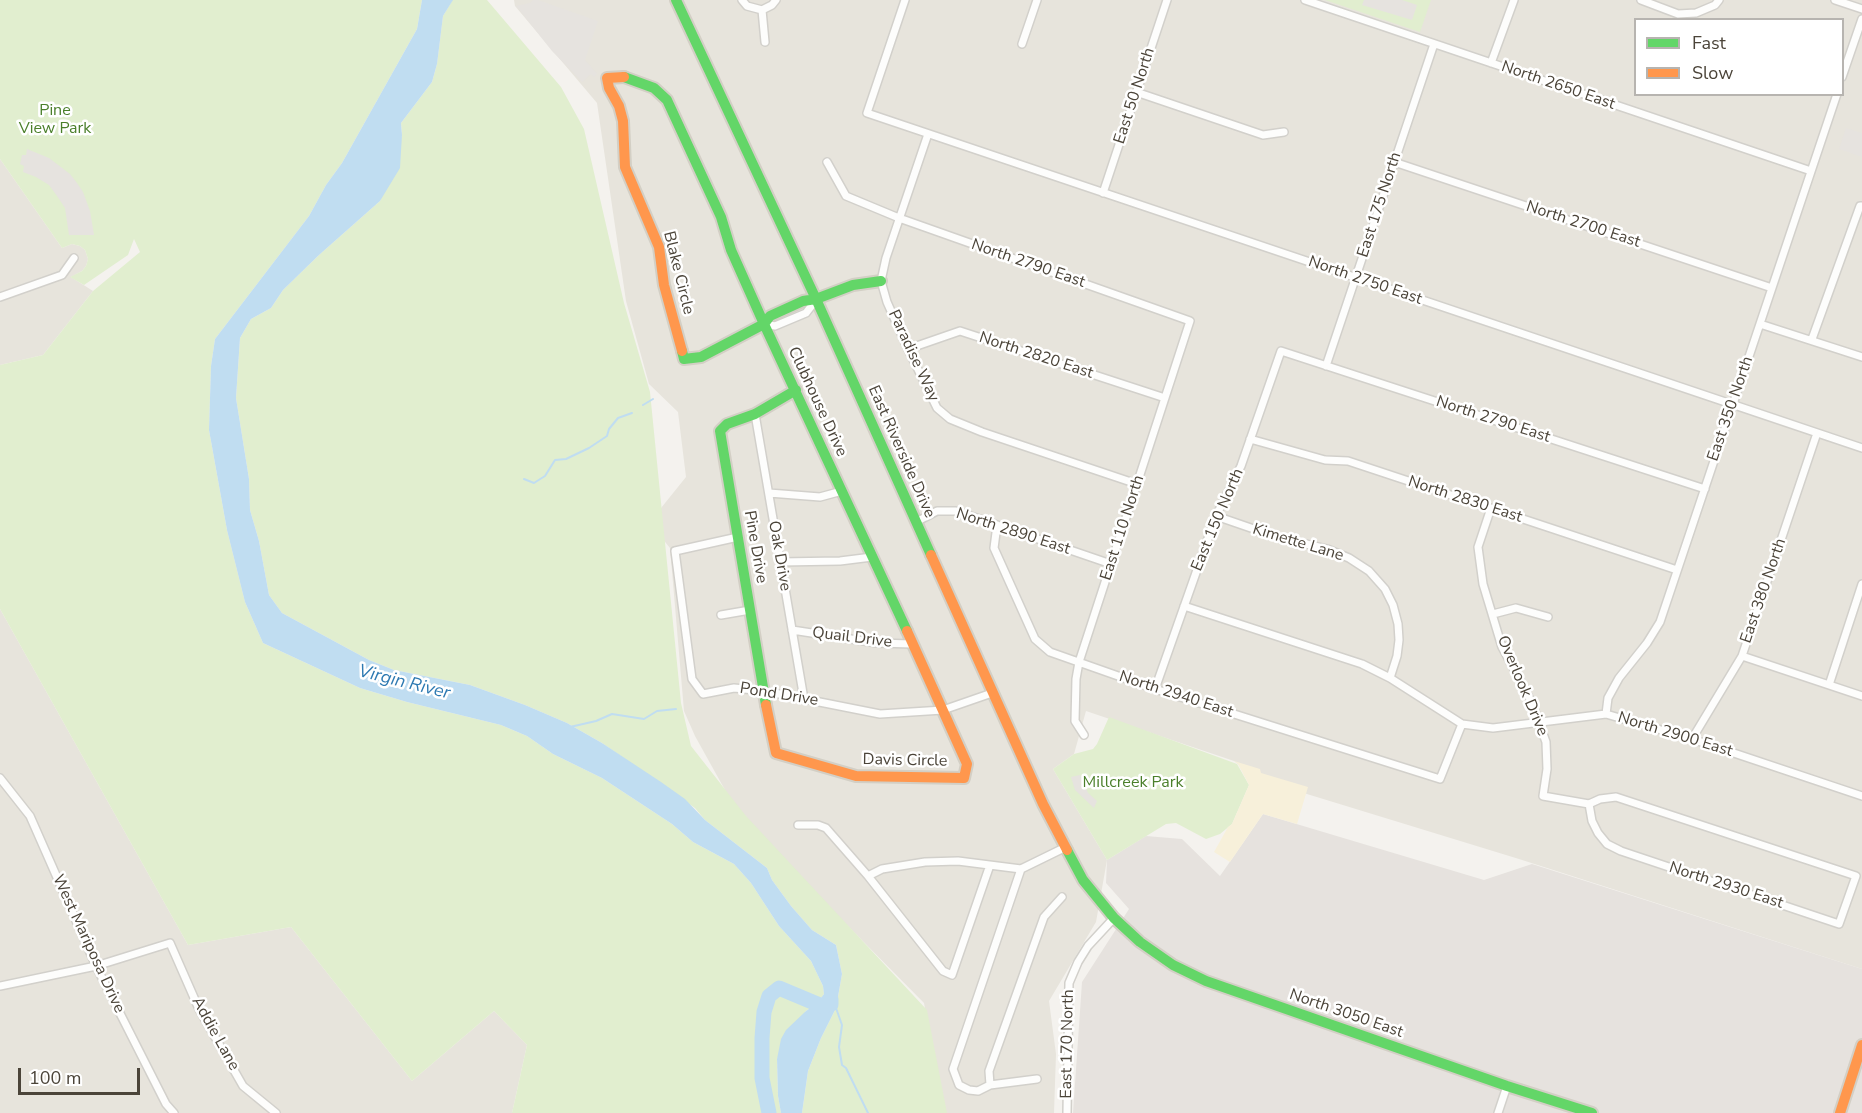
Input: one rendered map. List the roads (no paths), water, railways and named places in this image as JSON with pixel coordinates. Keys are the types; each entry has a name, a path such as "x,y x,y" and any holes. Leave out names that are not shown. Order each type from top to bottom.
{"street":[{"name":"East Riverside Drive","path":"676,0 816,299 1043,804 1083,880 1111,914"},
{"path":"742,0 747,6 762,10 776,0"},
{"name":"North 2750 East","path":"905,0 867,113 1862,448"},
{"path":"1022,44 1037,0"},
{"name":"East 50 North","path":"1103,193 1167,0"},
{"name":"North 2650 East","path":"1305,0 1811,171"},
{"path":"1491,63 1514,0"},
{"path":"1641,0 1678,14 1696,13 1715,5 1719,0"},
{"path":"1835,0 1862,9"},
{"path":"762,10 765,42"},
{"path":"1844,71 1862,19"},
{"name":"East 175 North","path":"1326,366 1434,44"},
{"name":"Clubhouse Drive","path":"607,78 621,76 654,88 667,100 721,217 731,250 764,324 967,764 964,778"},
{"name":"Blake Circle","path":"607,78 623,121 625,167 659,247 664,285 684,359 700,357 764,324"},
{"path":"1136,92 1263,135 1284,132"},
{"name":"East 350 North","path":"1606,714 1608,698 1619,678 1647,643 1660,622 1836,96"},
{"path":"764,324 770,316 803,301 816,299 853,285 881,281 899,218 928,134"},
{"name":"North 2790 East","path":"827,162 846,196 899,218 1190,321"},
{"name":"North 2700 East","path":"1394,162 1772,288"},
{"path":"1812,339 1861,206"},
{"path":"0,297 62,274 74,258"},
{"name":"Paradise Way","path":"881,281 887,302 937,408 950,419 1137,484"},
{"name":"East 110 North","path":"1084,735 1074,721 1079,662 1190,321"},
{"path":"1760,324 1862,357"},
{"name":"North 2820 East","path":"908,349 960,331 1165,398"},
{"name":"North 2790 East","path":"1281,351 1705,489"},
{"name":"East 150 North","path":"1155,689 1216,516 1241,466 1281,351"},
{"name":"Pine Drive","path":"776,753 720,431 727,424 755,414 796,390"},
{"name":"Oak Drive","path":"755,414 804,699"},
{"name":"East 380 North","path":"1692,739 1742,656 1817,433"},
{"name":"North 2830 East","path":"1250,439 1325,460 1348,461 1677,570"},
{"path":"768,493 820,496 842,491"},
{"name":"Overlook Drive","path":"1491,508 1478,547 1483,584 1502,647 1532,703 1546,742 1547,769 1543,796"},
{"name":"North 2890 East","path":"916,522 938,512 956,511 1111,564"},
{"name":"Kimette Lane","path":"1216,516 1277,537 1327,549 1349,558 1369,571 1385,589 1393,605 1398,624 1397,656 1390,678"},
{"name":"North 2940 East","path":"997,525 993,548 1035,639 1050,652 1155,689 1440,779 1462,724"},
{"name":"Pond Drive","path":"738,537 675,551 692,679 703,694 734,688 764,691 880,714 943,710 992,693"},
{"path":"780,562 840,561 872,557"},
{"path":"1829,685 1862,584"},
{"name":"North 2900 East","path":"1184,606 1362,664 1390,678 1462,724 1493,728 1606,714 1692,739 1862,796"},
{"path":"1493,614 1516,608 1548,617"},
{"path":"721,615 750,610"},
{"name":"Quail Drive","path":"792,630 877,643 912,644"},
{"path":"1742,656 1862,696"},
{"name":"Davis Circle","path":"776,753 855,776 964,778"},
{"name":"West Mariposa Drive","path":"0,778 30,816 96,966 166,1104 174,1113"},
{"name":"North 2930 East","path":"1543,796 1589,804 1600,799 1616,797 1859,877 1839,924 1620,851 1608,844 1598,833 1592,821 1589,804"},
{"path":"798,825 818,825 826,828 868,876 944,971 952,975 990,865"},
{"path":"868,876 882,868 925,862 958,861 1021,869 1066,847"},
{"path":"1021,869 953,1069 959,1085 978,1091 990,1085 1037,1078"},
{"path":"990,1085 989,1071 1044,917 1062,897"},
{"name":"North 3050 East","path":"1111,914 1156,954 1206,981 1507,1086 1592,1113"},
{"name":"East 170 North","path":"1067,1113 1069,983 1078,962 1111,914"},
{"name":"Addie Lane","path":"96,966 170,943 199,1009 243,1086 276,1113"},
{"path":"0,986 96,966"},
{"path":"1840,1113 1862,1045"},
{"path":"1498,1113 1507,1086"}],"water":[{"path":"422,0 453,0 443,16 437,64 432,82 401,123 400,168 380,201 283,290 271,308 251,319 240,338 236,398 249,479 250,510 259,541 269,595 282,613 369,660 394,670 470,685 567,723 602,743 685,799 705,820 767,868 772,880 812,930 836,945 842,974 836,1008 808,1071 802,1113 781,1113 777,1059 781,1039 786,1030 817,1003 824,994 823,986 811,961 779,926 751,883 734,864 693,842 672,824 602,778 553,754 527,736 501,725 360,688 263,643 245,602 227,530 209,430 211,366 215,339 309,216 326,185 342,163 417,29"}],"waterway":[{"path":"643,405 653,399"},
{"path":"524,479 534,483 545,476 555,460 566,459 589,448 607,436 609,429 618,418 632,413"},
{"path":"570,727 596,721 612,714 644,719 657,711 676,709"},
{"name":"Virgin River","path":"769,1113 762,1078 764,1012 769,996 779,988 822,1006 831,1004 831,999"},
{"path":"836,1008 842,1025 839,1047 842,1065 846,1068 868,1113"}],"park label":[{"name":"Pine View Park","path":"55,120"},
{"name":"Millcreek Park","path":"1133,783"}]}
